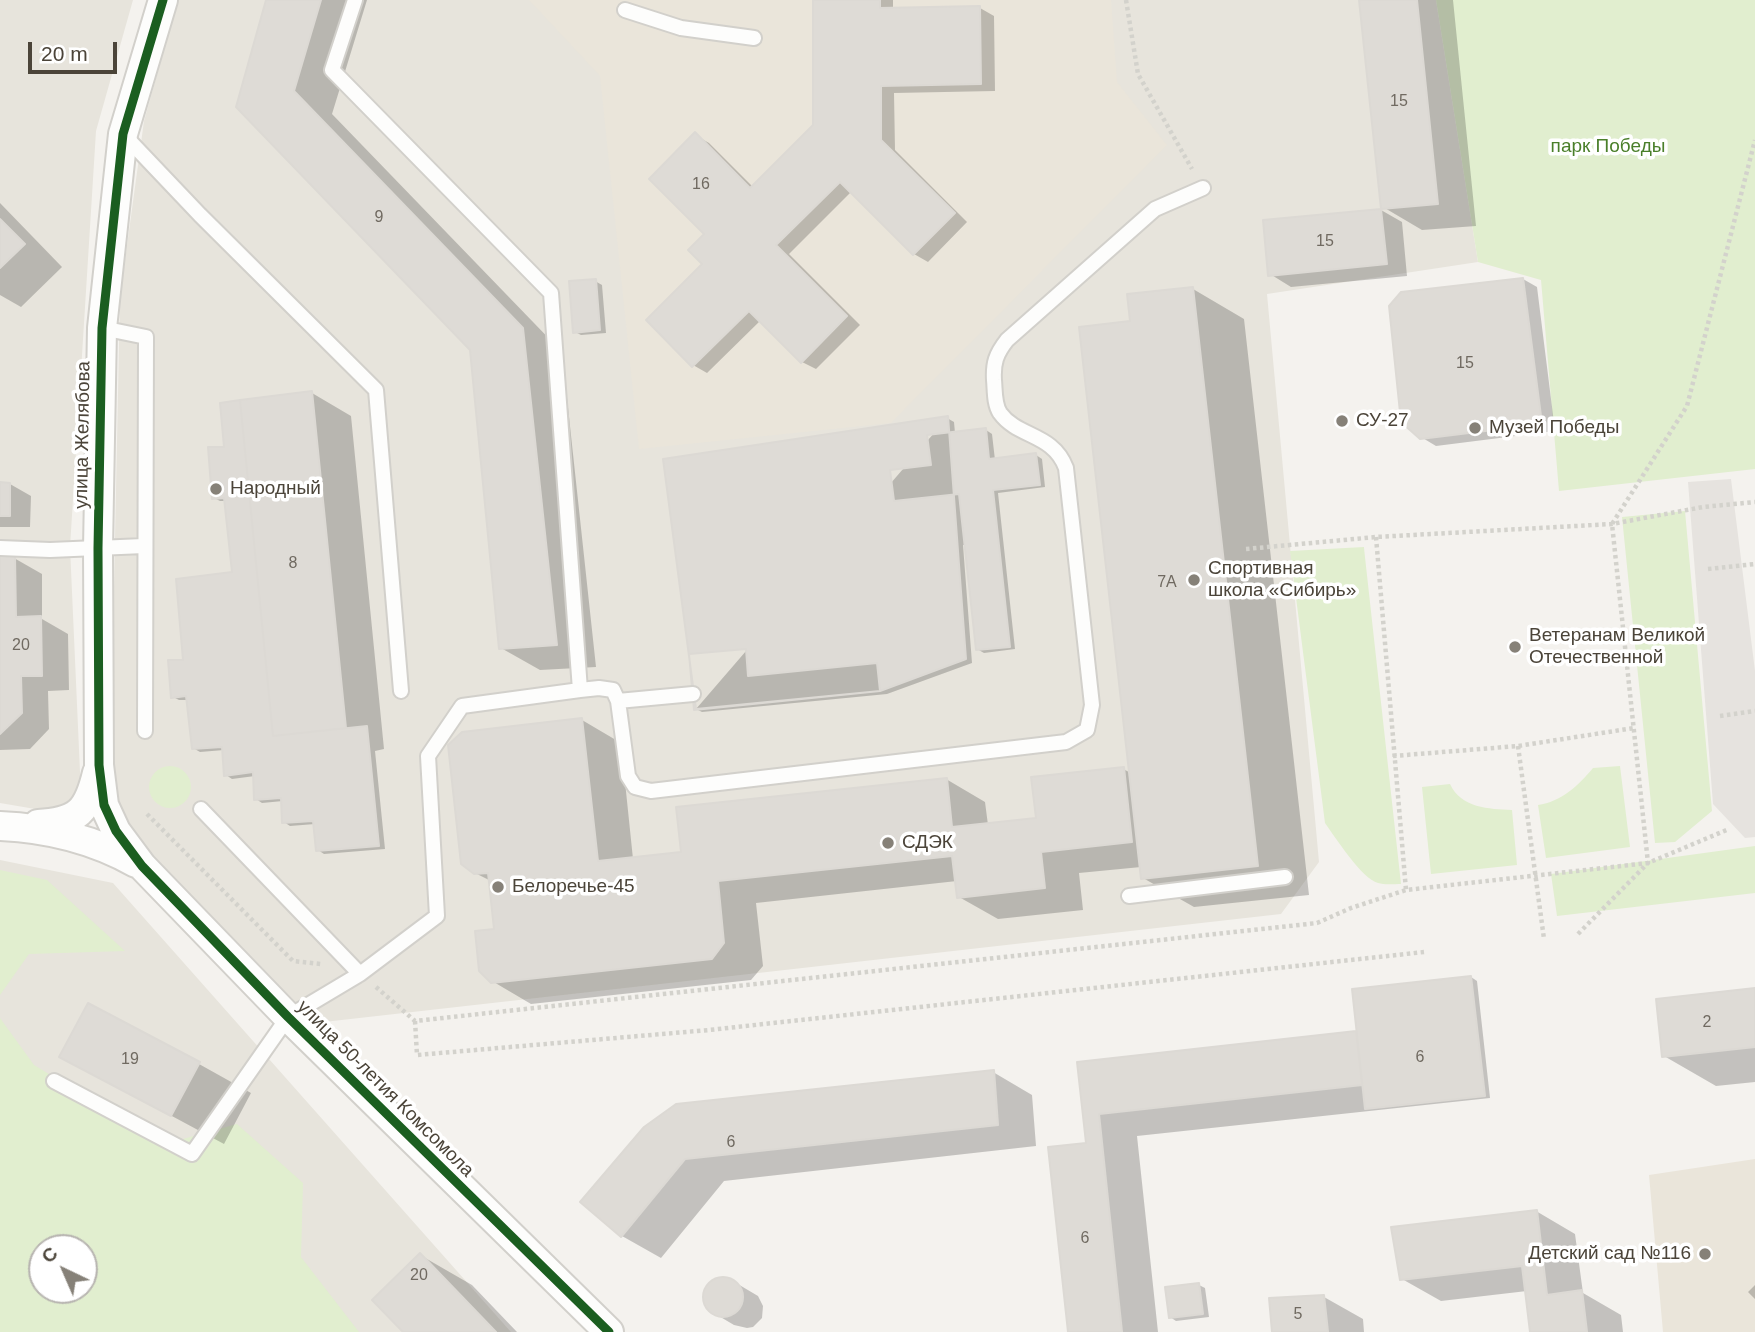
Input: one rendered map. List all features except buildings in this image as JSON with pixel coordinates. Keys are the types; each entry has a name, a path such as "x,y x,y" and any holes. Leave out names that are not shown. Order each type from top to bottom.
{"street":[{"name":"улица Желябова","path":"142,866 116,831 104,805 99,765 98,548 102,328 123,134 163,0"},
{"path":"4,826 55,823 79,814 90,797 99,765"},
{"path":"4,826 78,838 109,849 142,866"},
{"name":"улица 50-летия Комсомола","path":"142,866 288,1017 609,1332"}],"lane":[{"path":"355,0 332,70 551,293 580,690"},
{"path":"625,10 681,28 754,38"},
{"path":"123,134 200,215 376,390 401,691"},
{"path":"54,1081 192,1154 288,1017 360,974 437,916 428,757 461,706 599,688 613,690 618,701 628,776 635,787 651,791 1066,742 1087,730 1092,705 1066,468 1061,454 1013,424 1000,412 995,398 993,369 996,354 1007,340 1155,209 1203,188"},
{"path":"102,328 146,337 145,731"},
{"path":"0,548 144,545"},
{"path":"618,701 693,694"},
{"path":"201,809 360,974"},
{"path":"1129,896 1285,877"}],"path":[{"path":"1126,0 1138,74 1203,188"},
{"path":"1648,863 1612,524 1687,407 1755,141"},
{"path":"1246,549 1376,537 1612,524 1755,502"},
{"path":"1376,537 1406,890"},
{"path":"1708,569 1755,564"},
{"path":"1720,716 1755,711"},
{"path":"1393,756 1518,746 1634,728"},
{"path":"1518,746 1544,939"},
{"path":"147,814 293,961 340,967 360,974 415,1021 417,1055 709,1030 1424,952"},
{"path":"415,1021 1317,923 1406,890 1648,863 1729,829"},
{"path":"1578,934 1648,863"}],"shaded area":[{"path":"0,0 133,0 96,131 70,547 82,817 0,803"},
{"path":"178,0 1436,0 1478,262 1267,294 1319,862 1281,914 315,1023 133,842 110,779 120,297 144,121"},
{"path":"529,0 1111,0 1117,82 1167,145 891,423 639,449 600,76"},
{"path":"1731,479 1755,671 1755,837 1745,838 1713,804 1688,482"},
{"path":"0,860 113,883 511,1332 0,1332"},
{"name":"Детский сад №116","path":"1755,1159 1755,1332 1663,1332 1649,1175"}],"green space":[{"name":"парк Победы","path":"1436,0 1755,0 1755,469 1559,491 1541,280 1478,262"},
{"path":"1685,511 1712,811 1675,842 1655,843 1622,517"},
{"path":"1364,547 1401,884 1380,884 1364,874 1325,823 1290,551"},
{"path":"170,766 185,772 191,787 185,802 170,808 155,802 149,787 155,772"},
{"path":"1620,766 1630,847 1546,858 1538,805 1569,792 1593,768"},
{"path":"1450,784 1468,803 1485,808 1512,810 1517,865 1431,874 1422,787"},
{"path":"1755,846 1755,893 1557,916 1551,874"},
{"path":"0,870 47,880 125,951 29,954 0,995"},
{"path":"0,1018 34,1065 165,1144 237,1124 303,1183 301,1257 359,1332 0,1332"}],"cycle path":[{"path":"163,0 123,134 102,328 98,548 99,765 104,805 116,831 142,866 288,1017 609,1332"}],"place":[{"name":"СУ-27","path":"1342,421"},
{"name":"Музей Победы","path":"1475,428"},
{"name":"Народный","path":"216,489"},
{"name":"Спортивная школа «Сибирь»","path":"1194,580"},
{"name":"Ветеранам Великой Отечественной","path":"1515,647"},
{"name":"СДЭК","path":"888,843"},
{"name":"Белоречье-45","path":"498,887"},
{"name":"Детский сад №116","path":"1705,1254"}]}
